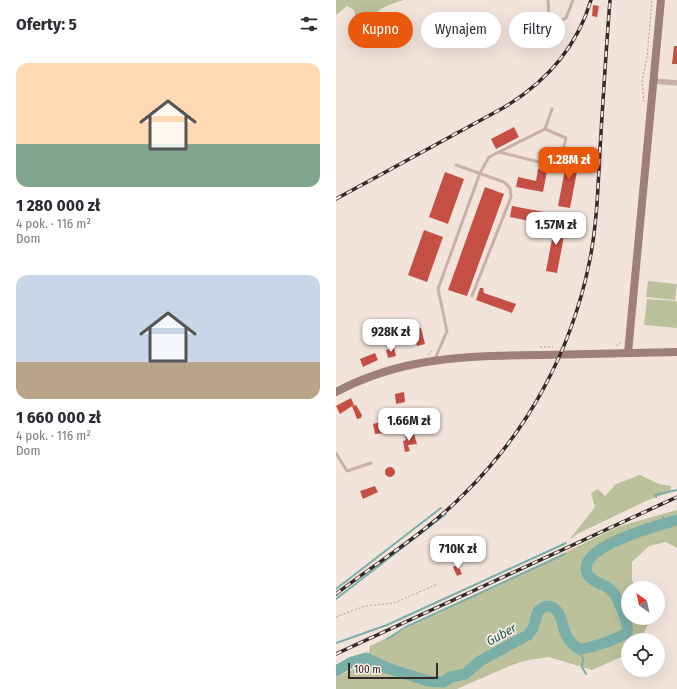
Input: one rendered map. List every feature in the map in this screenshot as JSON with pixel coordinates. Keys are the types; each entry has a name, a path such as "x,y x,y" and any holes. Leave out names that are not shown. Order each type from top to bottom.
{"street":[{"path":"628,353 662,0"},
{"path":"653,81 677,82"},
{"path":"336,392 393,368 435,359 471,356 677,352"}],"lane":[{"path":"548,0 549,18 557,22 566,18 573,0"},
{"path":"435,359 447,331 438,289 480,173 489,157 545,129 552,109"},
{"path":"499,152 559,167 566,138 545,129"},
{"path":"456,165 504,182 510,188 511,197 472,296"},
{"path":"336,453 347,471 371,463"}],"path":[{"path":"645,108 642,93 642,81 647,57 652,0"},
{"path":"616,346 623,341"},
{"path":"535,348 554,348"},
{"path":"336,617 365,606 399,602 438,584"}],"green space":[{"path":"336,0 404,0 382,8 377,12 354,12 354,10 347,6 336,15"},
{"path":"648,281 677,284 675,300 646,297"},
{"path":"647,299 677,301 677,328 644,325"},
{"path":"640,475 659,484 671,486 671,492 648,500 577,534 569,540 595,507 591,493 598,489 605,496 616,484"},
{"path":"677,510 677,548 666,542 649,546 632,562 632,581 621,581 621,625 648,625 644,633 621,633 621,657 592,670 549,657 528,660 512,665 457,689 336,689 336,677 367,663 370,646 620,526"}],"building":[{"path":"593,5 599,6 597,17 592,16"},
{"path":"674,46 677,46 677,64 672,64"},
{"path":"514,127 519,137 496,149 491,139"},
{"path":"568,153 580,156 570,208 558,206"},
{"path":"538,169 547,171 543,192 516,187 518,177 536,181"},
{"path":"445,172 464,179 448,224 429,217"},
{"path":"485,187 504,194 467,296 448,290"},
{"path":"512,206 544,212 542,223 535,222 531,232 526,230 530,221 510,217"},
{"path":"556,218 567,220 557,273 546,271"},
{"path":"424,230 443,237 427,282 408,275"},
{"path":"480,288 483,288 484,293 516,304 512,313 476,300"},
{"path":"421,328 425,344 417,346 415,337 404,340 402,333"},
{"path":"391,333 393,339 384,342 382,336"},
{"path":"394,348 396,356 388,358 386,350"},
{"path":"375,353 378,360 363,367 360,359"},
{"path":"404,392 405,402 396,404 395,394"},
{"path":"351,398 354,405 340,414 336,406"},
{"path":"356,405 362,415 361,418 357,419 352,406"},
{"path":"392,419 394,432 375,434 373,424"},
{"path":"414,434 417,444 408,445 410,451 405,452 403,441 406,440 405,436"},
{"path":"388,467 392,467 395,472 392,477 388,477 385,474 385,470"},
{"path":"375,486 378,492 363,499 360,491"},
{"path":"458,565 462,574 457,576 453,567"}],"waterway":[{"path":"656,497 655,495 677,490"},
{"path":"336,589 441,508"},
{"path":"336,599 446,514"},
{"name":"Guber","path":"663,517 666,523"},
{"name":"Guber","path":"336,671 352,662 366,658 387,668 428,681 443,682 451,677 465,674 480,661 528,635 533,628 538,611 546,606 551,607 558,612 567,637 571,643 579,649 596,646 618,637 627,632 622,610 614,593 589,577 586,569 589,560 597,552 609,544 624,537 677,520"},
{"path":"336,643 387,625 566,543"},
{"path":"387,639 406,627 565,554"},
{"path":"574,646 583,658 582,667 586,674"}],"railway":[{"path":"336,199 503,108 518,98 546,75 558,62 577,33 591,0"},
{"path":"336,594 435,521 488,469 527,416 544,388 558,358 571,328 581,296 594,235 610,0"},
{"path":"336,654 677,497"}]}
